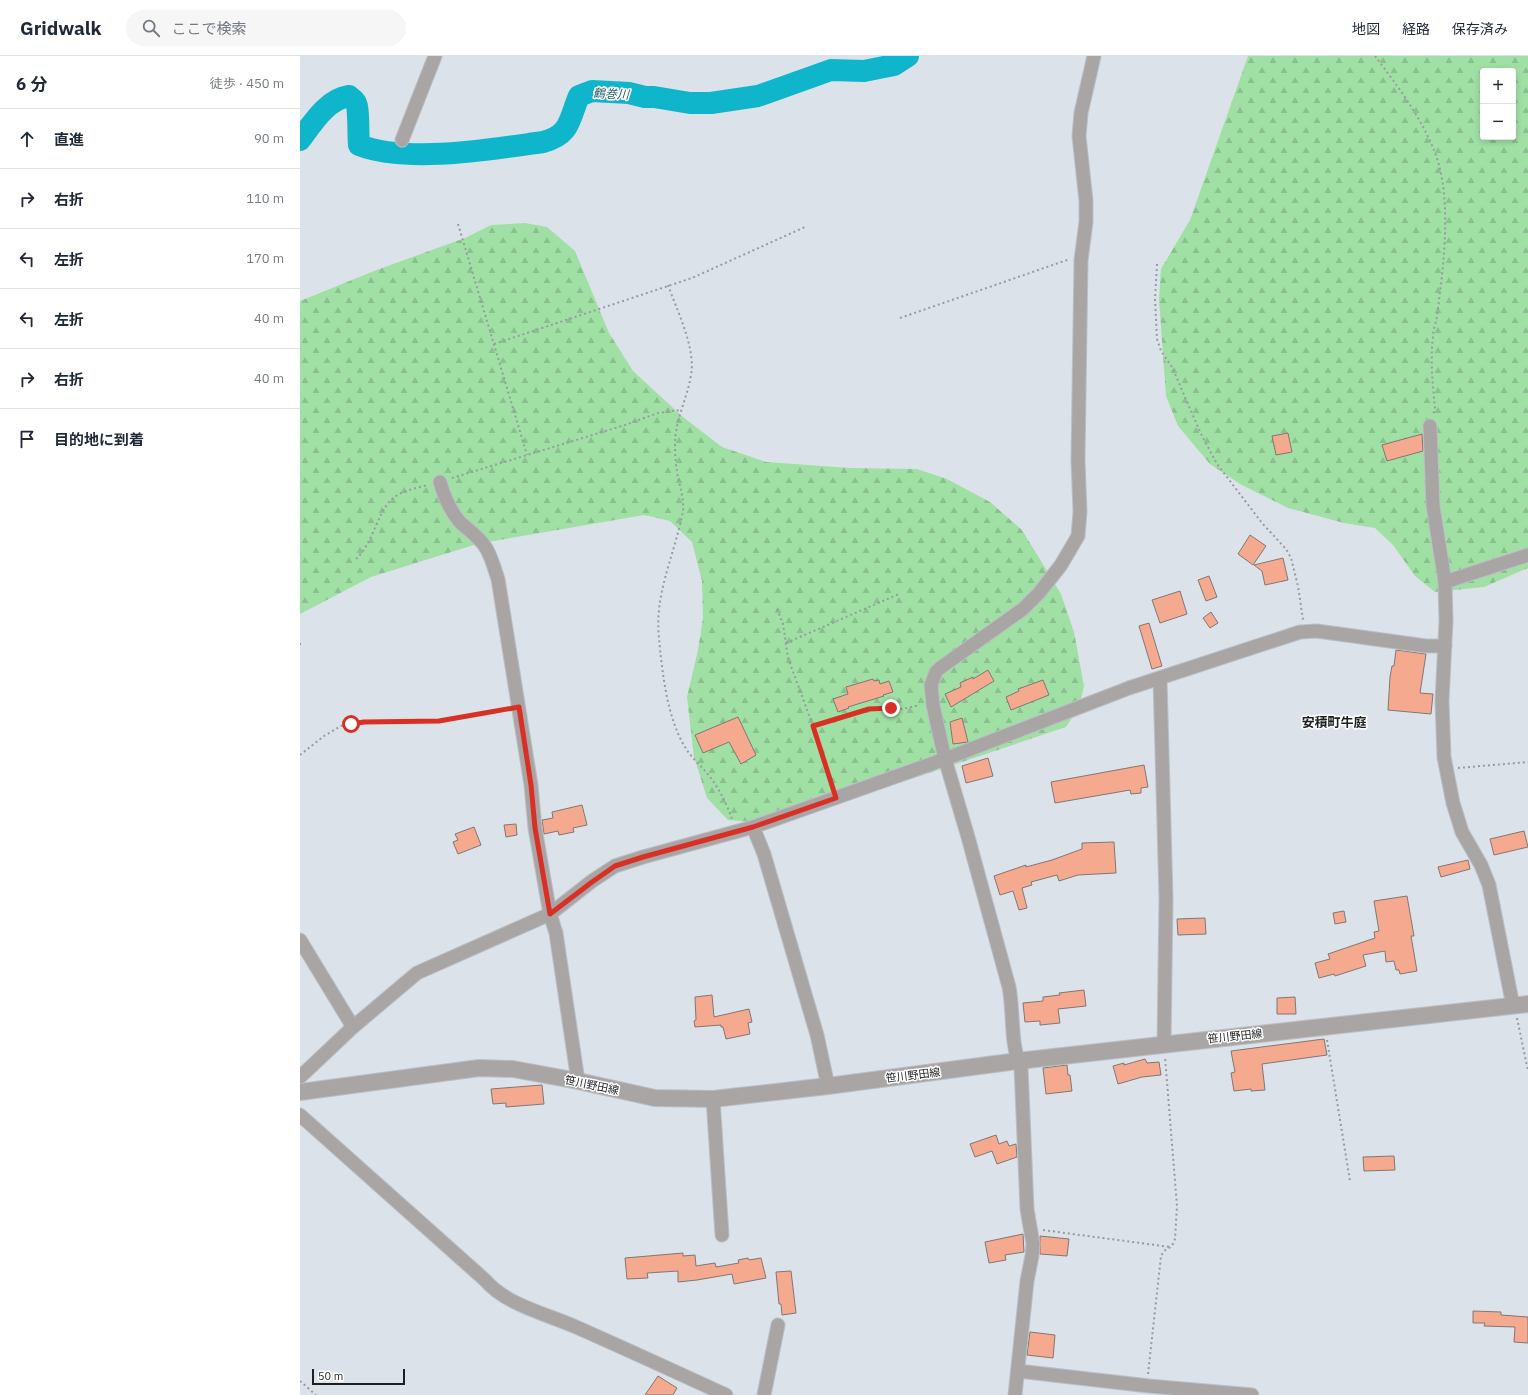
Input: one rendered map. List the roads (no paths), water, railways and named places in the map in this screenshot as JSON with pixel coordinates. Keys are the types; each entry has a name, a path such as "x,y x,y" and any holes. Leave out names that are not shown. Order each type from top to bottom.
{"street":[{"path":"402,140 435,56"},
{"path":"1015,1395 1033,1244 1027,1208 1021,1067 1015,1050 1013,1009 1009,987 968,837 944,759 931,685 936,672 1023,609 1039,594 1061,565 1078,536 1080,512 1078,460 1081,260 1086,222 1086,201 1080,145 1080,121 1094,56"},
{"path":"1430,426 1432,506 1445,582 1442,701 1444,757 1453,803 1462,832 1481,865 1489,885 1521,1005"},
{"path":"440,482 443,493 453,511 460,521 484,545 493,565 499,586 531,785 535,828 550,914 556,933 578,1081"},
{"path":"1445,582 1528,555"},
{"path":"300,1077 353,1027 417,973 550,914 615,866 753,827 944,759 1100,699 1304,631 1317,631 1426,646 1444,646"},
{"path":"1160,679 1166,898 1164,1044"},
{"path":"753,827 764,854 817,1035 828,1086"},
{"path":"300,940 353,1027"},
{"name":"笹川野田線","path":"300,1092 479,1068 512,1069 578,1081 655,1098 713,1099 1164,1044 1521,1005"},
{"path":"713,1099 722,1235"},
{"path":"300,1115 491,1287 502,1295 726,1395"},
{"path":"764,1395 778,1324"},
{"path":"1018,1371 1252,1395"}],"waterway":[{"name":"鶴巻川","path":"300,140 327,107 341,98 349,96 355,101 357,106 359,145 379,151 401,154 450,153 522,145 552,139 559,135 568,125 579,96 592,91 629,93 645,97 690,103 711,103 758,96 831,70 864,71 894,65 908,56"}],"district":[{"name":"安積町牛庭","path":"1334,722"}]}
